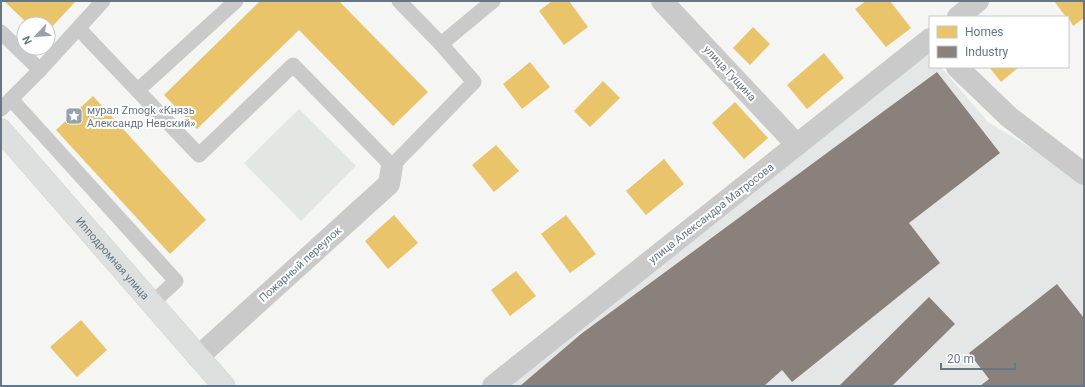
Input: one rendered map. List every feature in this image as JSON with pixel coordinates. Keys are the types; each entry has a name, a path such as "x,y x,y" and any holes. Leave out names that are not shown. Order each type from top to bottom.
{"main road":[{"name":"Ипподромная улица","path":"1,130 224,386"}],"street":[{"name":"улица Гущина","path":"662,1 797,145"},
{"path":"959,16 978,1"},
{"name":"улица Александра Матросова","path":"493,386 929,41"},
{"path":"958,68 1009,117 1084,174"},
{"name":"Пожарный переулок","path":"198,357 389,184 392,166"}],"lane":[{"path":"103,1 79,29 6,104 176,281 151,304"},
{"path":"138,90 236,1"},
{"path":"79,29 199,155 293,65 392,166 474,82 441,44 399,1"},
{"path":"441,44 493,1"},
{"path":"1,32 40,70"}],"shaded area":[{"path":"926,49 929,53 929,68 942,68 988,122 1084,180 1084,386 499,386"},
{"path":"299,109 356,166 301,221 244,163"}],"building: Homes":[{"path":"4,1 75,2 56,22 56,16 20,16"},
{"path":"260,1 339,1 428,92 393,126 299,30 197,129 164,95"},
{"path":"552,1 569,1 588,27 564,45 539,11"},
{"path":"866,1 890,1 911,28 886,47 855,9"},
{"path":"1054,1 1084,1 1084,18 1073,26 1069,16 1065,16"},
{"path":"753,27 770,44 750,65 733,48"},
{"path":"824,53 844,78 807,109 787,85"},
{"path":"530,62 550,87 522,109 503,84"},
{"path":"990,68 1018,68 1001,82"},
{"path":"603,81 620,98 590,127 574,111"},
{"path":"93,96 206,220 170,254 56,130"},
{"path":"735,102 768,138 744,159 712,123"},
{"path":"496,145 519,171 494,192 472,165"},
{"path":"664,159 684,184 646,215 626,191"},
{"path":"394,215 418,243 388,269 365,241"},
{"path":"566,215 596,254 570,273 541,234"},
{"path":"516,271 536,296 510,316 491,290"},
{"path":"81,320 107,350 77,377 50,347"}],"building: Industry":[{"path":"937,72 1000,153 909,223 940,263 792,382 782,370 764,386 520,386 581,334"},
{"path":"1057,284 1084,318 1084,386 980,386 989,379 969,353"},
{"path":"929,297 955,324 892,386 839,386"}],"place":[{"name":"мурал Zmogk «Князь Александр Невский»","path":"74,116"}]}
